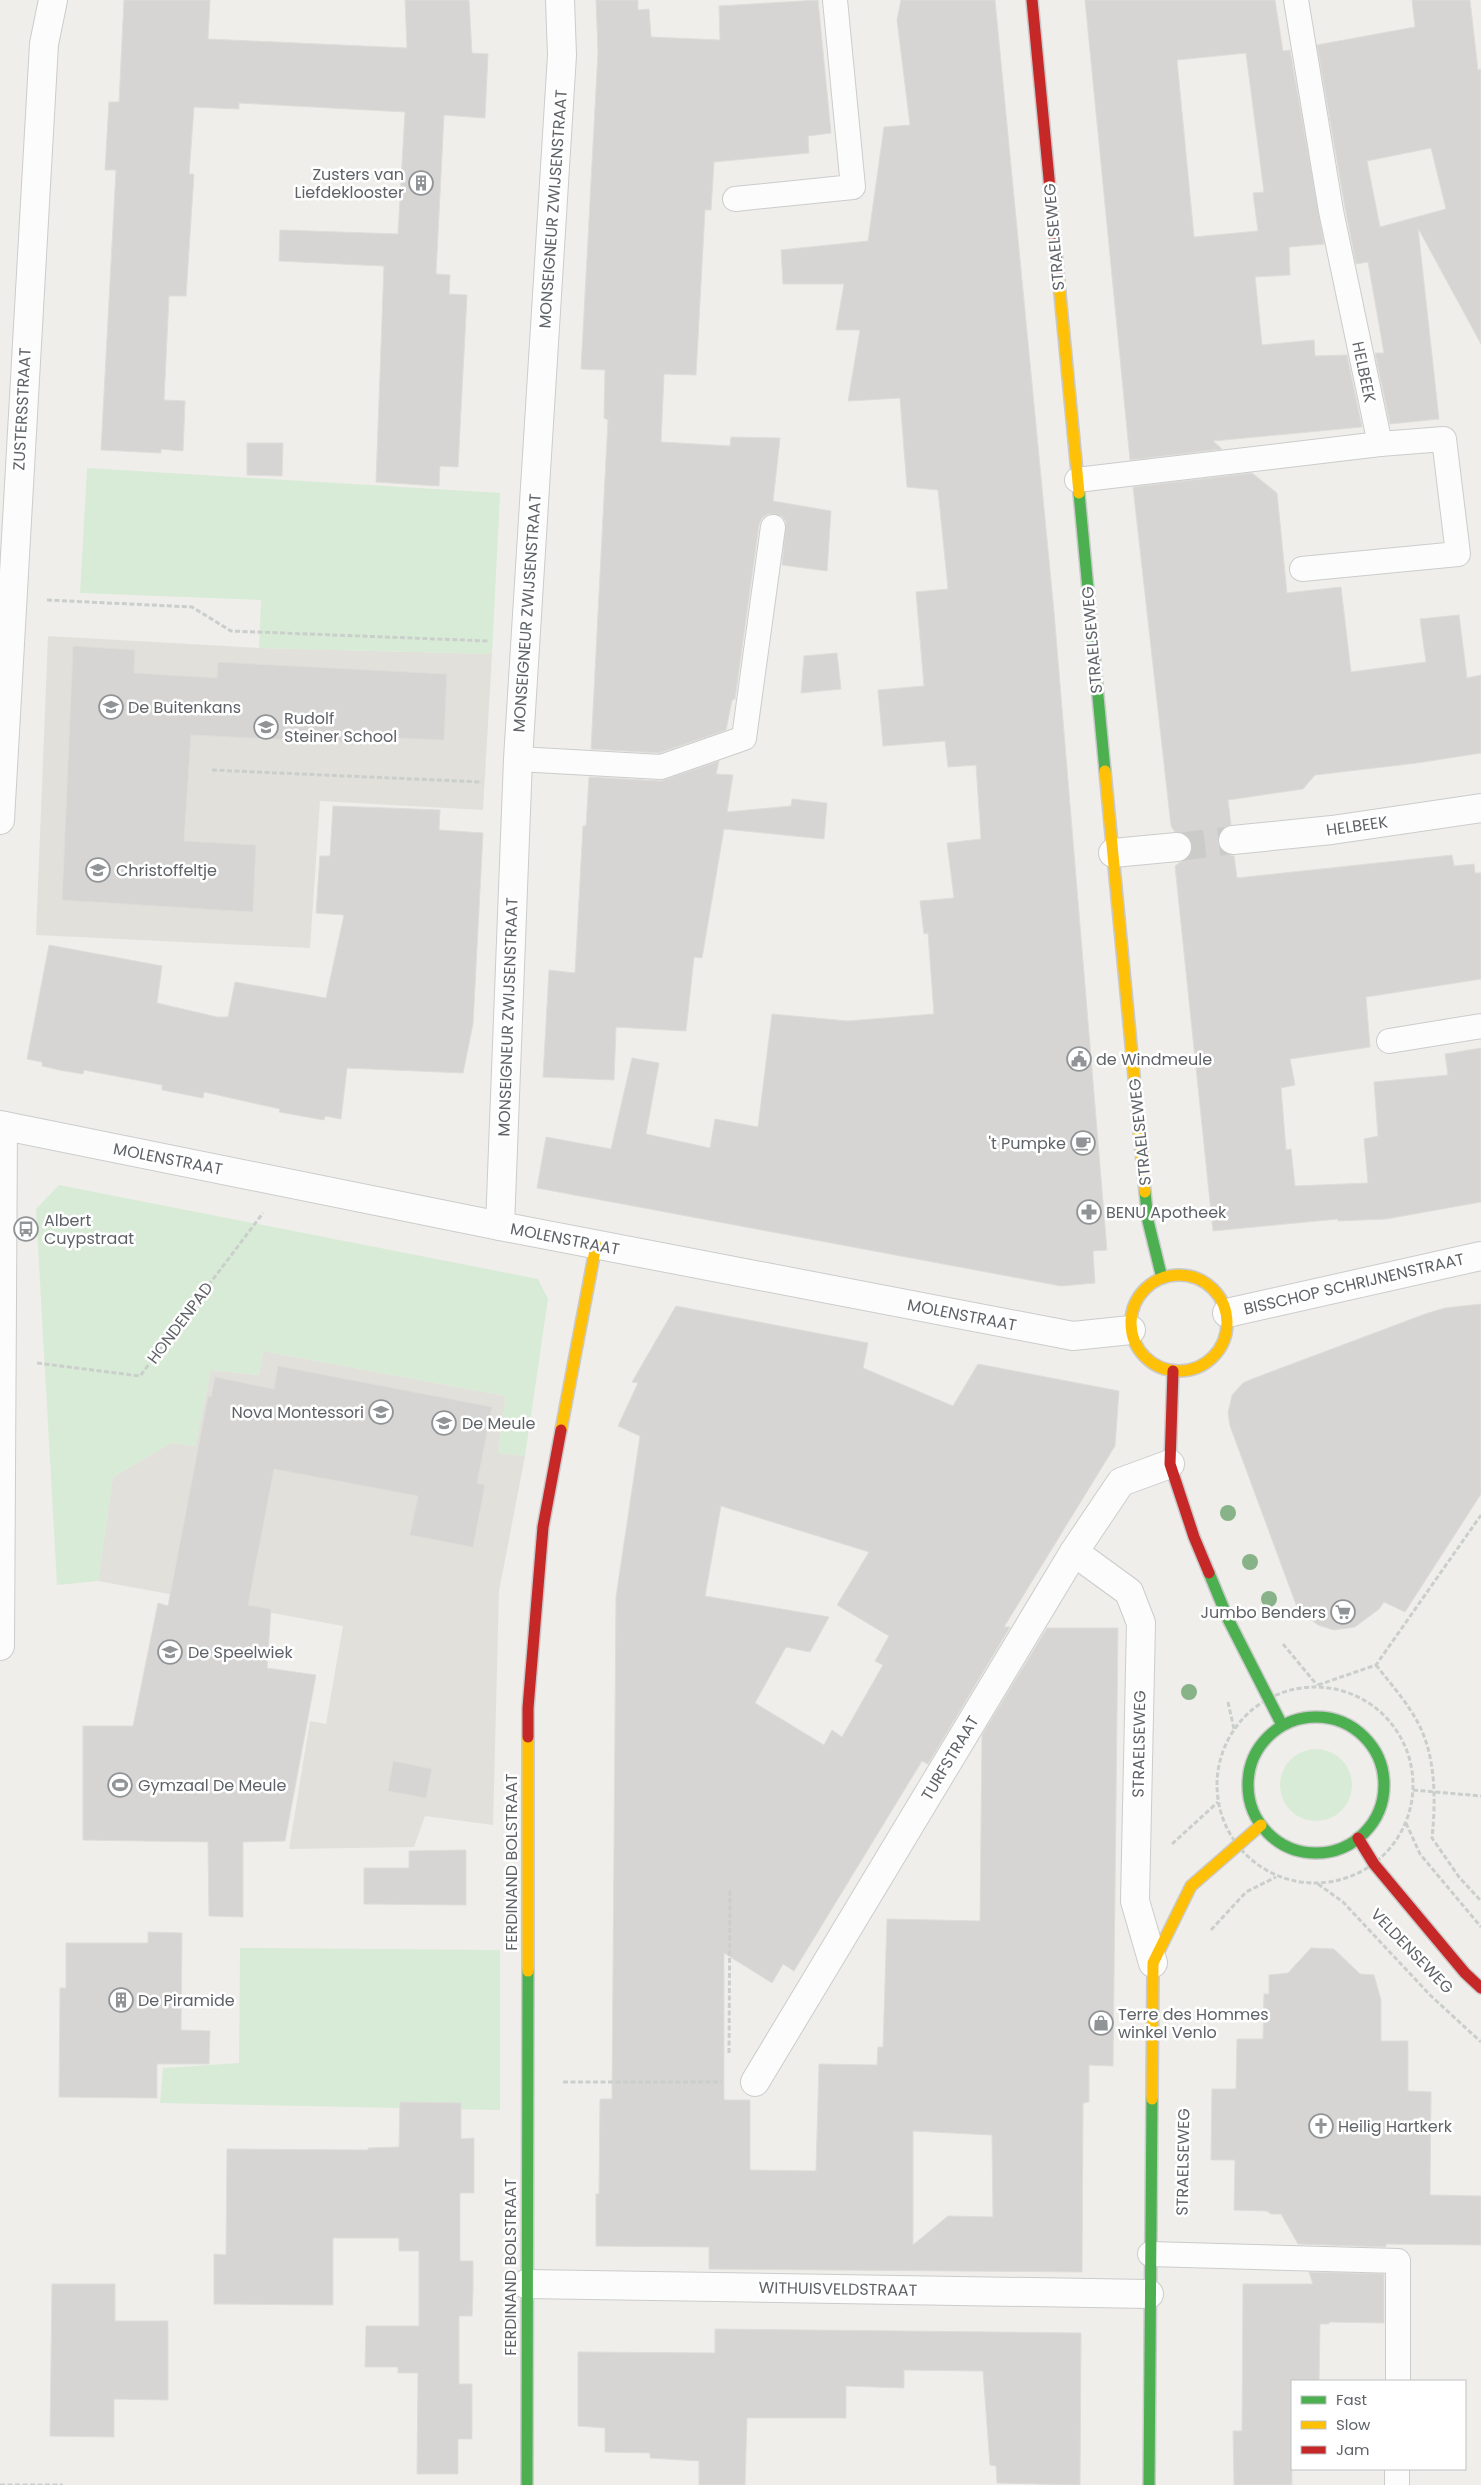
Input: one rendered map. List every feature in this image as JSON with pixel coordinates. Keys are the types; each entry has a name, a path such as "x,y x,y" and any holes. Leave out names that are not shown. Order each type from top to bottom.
{"street":[{"name":"ZUSTERSSTRAAT","path":"0,820 44,44 53,0"},
{"name":"MONSEIGNEUR ZWIJSENSTRAAT","path":"500,1226 518,771 562,55 560,0"},
{"name":"STRAELSEWEG","path":"1032,0 1148,1221 1162,1278"},
{"name":"HELBEEK","path":"1233,840 1332,830 1481,808"},
{"path":"1113,853 1176,847"},
{"path":"0,1646 1,1125"},
{"name":"MOLENSTRAAT","path":"1,1125 596,1245 1073,1336 1131,1330"},
{"name":"FERDINAND BOLSTRAAT","path":"527,2485 528,1708 543,1527 596,1245"},
{"name":"BISSCHOP SCHRIJNENSTRAAT","path":"1227,1313 1481,1256"},
{"path":"1184,1275 1203,1281 1216,1292 1227,1313 1227,1331 1222,1347 1210,1361 1194,1369 1173,1371 1156,1366 1140,1352 1131,1330 1132,1314 1138,1298 1149,1285 1162,1278 1184,1275"},
{"path":"1173,1371 1170,1464 1194,1537 1228,1619 1282,1725"},
{"name":"TURFSTRAAT","path":"742,2082 1074,1552 1120,1482 1170,1464"},
{"name":"STRAELSEWEG","path":"1074,1552 1129,1592 1141,1623 1134,1902 1153,1963 1149,2485"},
{"path":"1324,1717 1346,1724 1366,1738 1378,1756 1384,1778 1382,1801 1373,1822 1358,1838 1339,1848 1318,1853 1296,1850 1276,1840 1261,1825 1251,1806 1248,1784 1251,1762 1262,1743 1282,1725 1300,1719 1324,1717"},
{"name":"STRAELSEWEG","path":"1153,1963 1191,1886 1261,1825"},
{"name":"VELDENSEWEG","path":"1358,1838 1374,1864 1464,1973 1481,1988"},
{"name":"WITHUISVELDSTRAAT","path":"526,2284 1150,2294"}],"lane":[{"path":"735,199 853,187 834,0"},
{"name":"HELBEEK","path":"1296,0 1331,211 1380,444"},
{"path":"1077,480 1380,444 1444,439 1458,554 1302,569"},
{"path":"518,771 661,767 744,738 773,527"},
{"path":"1389,1041 1481,1026"},
{"path":"1150,2254 1398,2261 1398,2380"},
{"path":"1397,2470 1397,2485"}],"path":[{"path":"12,598 192,607 231,631 526,643"},
{"path":"212,770 518,771"},
{"name":"HONDENPAD","path":"1,1358 140,1376 286,1183"},
{"path":"1207,1936 1246,1892 1276,1877 1317,1884 1347,1878 1374,1864 1393,1846 1406,1823 1413,1790 1409,1757 1387,1717 1345,1690 1318,1685 1376,1665 1481,1515"},
{"path":"1376,1665 1418,1722 1429,1755 1434,1792 1432,1838 1459,1877 1481,1901"},
{"path":"1218,1802 1217,1780 1223,1754 1234,1729"},
{"path":"1413,1790 1481,1796"},
{"path":"1406,1823 1420,1854 1481,1927"},
{"name":"VELDENSEWEG","path":"1317,1884 1343,1902 1430,1995 1481,2042"},
{"path":"527,2083 742,2082 730,1888"},
{"path":"0,2485 63,2485"}],"shaded area":[{"name":"Rudolf Steiner School","path":"48,636 259,648 492,654 483,810 320,801 310,948 36,935"},
{"path":"263,1351 506,1396 498,1453 525,1456 499,1591 493,1825 425,1816 414,1847 289,1849 310,1721 326,1724 343,1626 98,1581 113,1477 171,1443 195,1446 211,1370 259,1375"}],"green space":[{"path":"87,468 500,493 492,654 259,648 261,600 80,593"},
{"path":"59,1185 538,1279 548,1299 525,1456 498,1453 506,1396 263,1351 259,1375 211,1370 195,1446 171,1443 113,1477 98,1581 57,1585 36,1209"},
{"path":"1323,1749 1342,1759 1350,1771 1352,1785 1350,1799 1342,1811 1330,1819 1309,1821 1290,1811 1282,1799 1280,1778 1290,1759 1302,1751"},
{"path":"240,1948 500,1950 500,2110 160,2103 163,2068 239,2063"}],"building":[{"path":"124,0 210,0 208,39 407,48 405,0 469,0 472,53 488,54 485,118 444,115 436,274 450,275 449,294 467,295 458,467 440,466 439,486 376,482 384,266 279,261 280,230 398,234 405,112 239,103 239,109 194,107 189,174 194,174 186,296 169,296 164,400 185,401 183,451 161,449 161,453 101,450 116,170 105,170 109,102 119,102"},
{"path":"596,0 638,0 638,10 649,9 651,37 720,40 719,6 818,0 831,133 808,136 809,153 714,162 711,210 705,210 696,375 664,374 661,442 730,446 731,437 780,438 773,501 831,511 827,571 782,565 786,522 782,516 775,514 768,514 762,518 759,525 735,699 732,700 726,730 659,753 591,749 608,420 604,418 605,370 581,369 598,52"},
{"path":"901,0 995,0 1054,612 1107,1250 1093,1251 1095,1283 1061,1286 537,1188 546,1137 611,1149 632,1058 659,1063 646,1134 710,1148 715,1119 758,1127 772,1014 848,1021 934,1014 928,933 924,934 920,901 954,898 947,843 981,839 976,765 948,767 945,741 883,746 878,690 924,686 916,592 948,589 938,490 907,487 900,398 848,401 860,330 836,330 844,284 783,284 781,250 868,241 884,127 910,125 897,20"},
{"path":"1085,0 1275,0 1283,51 1290,50 1324,244 1289,247 1290,275 1255,277 1262,345 1314,340 1315,356 1347,355 1362,427 1213,441 1222,449 1130,460","holes":["1246,53 1264,192 1253,193 1258,231 1194,237 1177,60"]},
{"path":"1412,0 1470,0 1478,70 1481,69 1481,344 1418,228 1439,419 1390,424 1375,353 1384,353 1368,262 1356,264 1317,45 1415,27","holes":["1431,148 1446,209 1380,227 1367,161"]},
{"path":"247,443 283,443 282,476 247,475"},
{"path":"1252,473 1277,493 1287,593 1341,587 1351,672 1426,662 1420,619 1459,615 1467,678 1481,675 1481,753 1417,763 1315,775 1303,789 1228,800 1231,825 1224,827 1219,833 1218,842 1220,849 1226,854 1234,856 1237,878 1452,855 1454,866 1474,864 1475,873 1481,873 1481,979 1366,997 1370,1047 1290,1059 1295,1085 1281,1088 1286,1150 1291,1149 1295,1186 1368,1183 1364,1139 1378,1136 1374,1082 1448,1075 1445,1054 1481,1048 1481,1202 1386,1219 1338,1221 1338,1219 1213,1231 1175,866 1191,854 1192,845 1189,838 1183,833 1175,832 1171,826 1133,487"},
{"path":"73,646 135,650 134,673 217,678 218,662 447,674 444,740 349,736 349,743 191,735 184,841 256,845 253,912 62,900"},
{"path":"837,653 841,689 801,693 804,656"},
{"path":"719,761 716,774 733,775 727,812 791,806 792,799 827,803 824,839 724,829 702,958 694,957 686,1031 616,1027 614,1080 543,1077 549,970 575,973 583,826 586,826 589,777 661,781"},
{"path":"333,806 440,810 439,830 483,833 473,1024 463,1073 347,1068 341,1119 325,1116 324,1120 279,1112 280,1109 204,1092 203,1098 162,1090 162,1085 84,1070 83,1074 59,1070 42,1066 42,1062 27,1059 49,945 162,966 157,1003 217,1017 228,1017 235,982 326,998 344,915 316,913 320,856 330,856"},
{"path":"1481,1304 1481,1494 1405,1612 1384,1602 1379,1609 1355,1627 1334,1630 1318,1625 1298,1610 1230,1426 1228,1413 1232,1395 1243,1383 1252,1379 1425,1314 1445,1308"},
{"path":"676,1306 868,1343 863,1368 953,1406 978,1364 1119,1391 1115,1446 1004,1627 1010,1627 928,1764 922,1761 794,1971 783,1964 772,1983 724,1953 724,2100 750,2100 750,2170 816,2171 819,2064 877,2065 878,2047 883,2047 887,1919 980,1921 982,1735 1047,1628 1118,1628 1113,2066 1089,2065 1089,2102 1083,2103 1082,2272 709,2269 709,2247 596,2246 596,2194 599,2194 600,2099 612,2099 616,1597 640,1436 618,1426 638,1383 632,1382","holes":["721,1506 869,1552 837,1605 889,1636 875,1661 883,1665 842,1737 832,1730 824,1745 755,1703 786,1647 810,1652 829,1617 705,1596","913,2131 992,2135 993,2217 948,2216 913,2245"]},
{"path":"278,1366 492,1407 477,1483 485,1485 473,1547 410,1535 418,1496 274,1469 248,1605 271,1609 267,1668 316,1675 285,1841 243,1842 243,1917 209,1916 208,1842 83,1840 83,1726 133,1726 158,1603 168,1606 208,1396 211,1397 215,1377 274,1389"},
{"path":"393,1761 432,1769 426,1798 388,1791"},
{"path":"466,1850 466,1905 364,1904 364,1868 409,1868 409,1851"},
{"path":"148,1932 182,1933 181,2030 210,2031 209,2064 157,2064 157,2098 59,2097 60,1988 66,1988 66,1943 148,1943"},
{"name":"Heilig Hartkerk","path":"1311,1948 1334,1949 1360,1974 1374,1975 1381,2000 1381,2041 1408,2041 1408,2091 1431,2092 1430,2195 1481,2196 1481,2245 1386,2244 1386,2247 1298,2244 1281,2214 1271,2214 1267,2211 1234,2210 1235,2160 1211,2160 1212,2089 1236,2089 1237,2039 1263,2039 1264,1994 1269,1994 1269,1975 1288,1973"},
{"path":"400,2102 461,2103 461,2139 474,2138 474,2193 460,2193 460,2261 473,2261 472,2316 459,2316 459,2384 472,2384 472,2439 458,2439 458,2474 417,2474 418,2373 398,2373 398,2367 365,2367 366,2326 419,2326 419,2251 399,2251 399,2238 333,2238 333,2305 214,2304 214,2254 226,2255 227,2149 368,2150 368,2148 399,2147"},
{"path":"1309,2272 1384,2274 1384,2323 1329,2322 1329,2324 1320,2324 1319,2380 1291,2380 1292,2485 1234,2485 1233,2431 1242,2431 1243,2284 1313,2284"},
{"path":"52,2284 115,2284 115,2321 168,2321 168,2400 114,2399 114,2437 50,2436"},
{"path":"715,2329 1081,2333 1080,2485 997,2483 996,2466 990,2465 983,2371 904,2370 904,2388 846,2386 846,2418 747,2418 745,2485 699,2485 699,2461 650,2458 650,2453 605,2452 605,2428 578,2426 578,2352 715,2353"}],"tunnel":[{"path":"1177,847 1233,840"}],"traffic: fast":[{"path":"1079,493 1105,771"},
{"path":"1145,1192 1148,1221 1162,1278"},
{"path":"1209,1573 1228,1619 1282,1725"},
{"path":"1316,1717 1342,1723 1364,1737 1378,1759 1384,1785 1378,1811 1364,1833 1342,1847 1316,1853 1290,1847 1268,1833 1254,1811 1248,1785 1254,1759 1268,1737 1290,1723 1316,1717"},
{"path":"527,2485 528,1971"},
{"path":"1149,2485 1152,2099"}],"traffic: slow":[{"path":"1058,273 1079,493"},
{"path":"1105,771 1145,1192"},
{"path":"561,1430 596,1245"},
{"path":"1179,1275 1197,1279 1213,1289 1223,1305 1227,1323 1223,1341 1213,1357 1197,1367 1179,1371 1161,1367 1145,1357 1135,1341 1131,1323 1135,1305 1145,1289 1161,1279 1179,1275"},
{"path":"528,1737 528,1971"},
{"path":"1152,2099 1153,1963 1191,1886 1261,1825"}],"traffic: jam":[{"path":"1032,0 1058,273"},
{"path":"1173,1371 1170,1464 1194,1537 1209,1573"},
{"path":"528,1737 528,1708 543,1527 561,1430"},
{"path":"1358,1838 1374,1864 1465,1973 1481,1988"}],"place":[{"name":"Zusters van Liefdeklooster","path":"421,183"},
{"name":"De Buitenkans","path":"111,707"},
{"name":"Rudolf Steiner School","path":"266,727"},
{"name":"Christoffeltje","path":"98,870"},
{"name":"de Windmeule","path":"1079,1059"},
{"name":"'t Pumpke","path":"1083,1143"},
{"name":"BENU Apotheek","path":"1089,1212"},
{"name":"Albert Cuypstraat","path":"26,1229"},
{"name":"Nova Montessori","path":"381,1412"},
{"name":"De Meule","path":"444,1423"},
{"name":"Jumbo Benders","path":"1343,1612"},
{"name":"De Speelwiek","path":"170,1652"},
{"name":"Gymzaal De Meule","path":"120,1785"},
{"name":"De Piramide","path":"121,2000"},
{"name":"Terre des Hommes winkel Venlo","path":"1101,2023"},
{"name":"Heilig Hartkerk","path":"1321,2126"}]}
